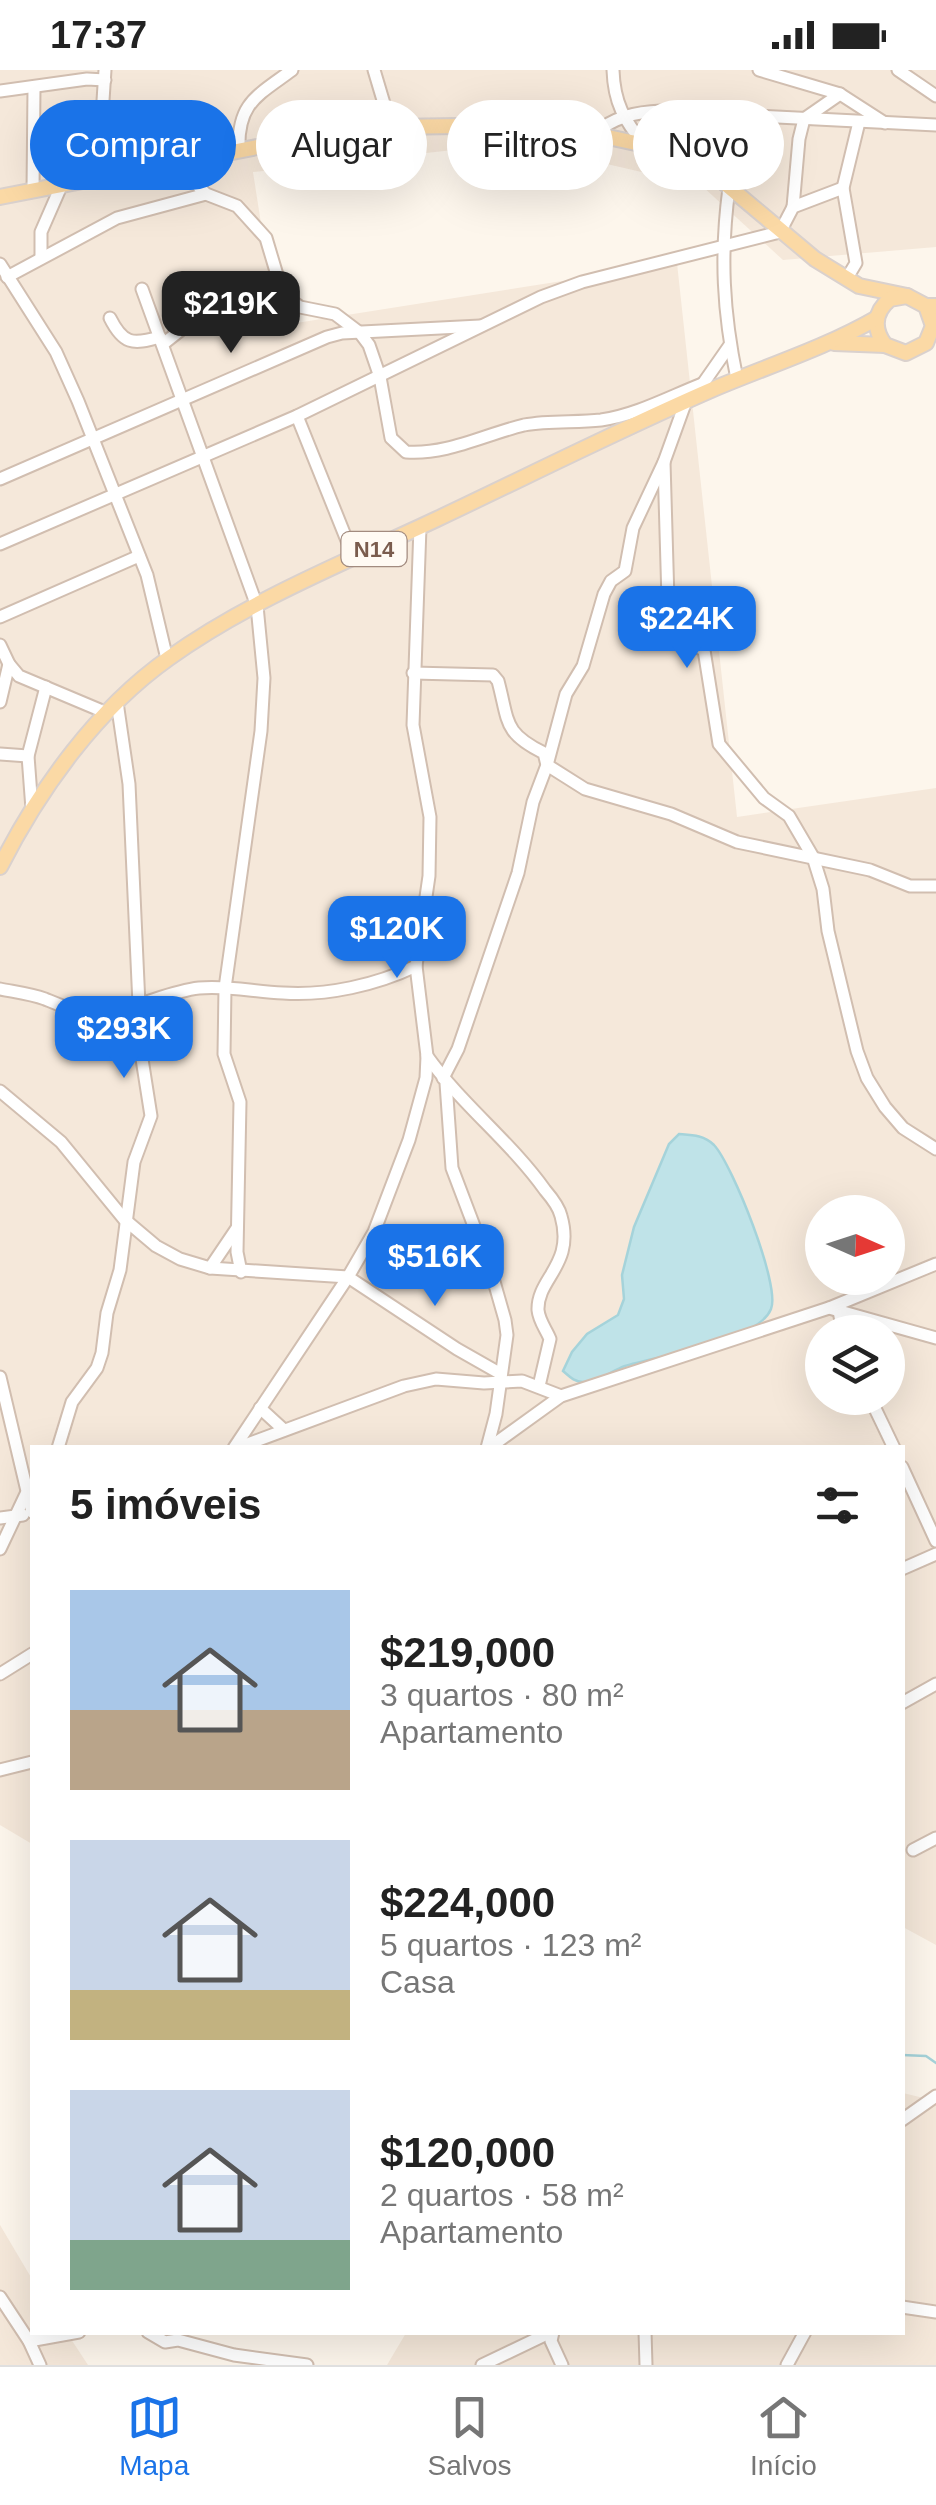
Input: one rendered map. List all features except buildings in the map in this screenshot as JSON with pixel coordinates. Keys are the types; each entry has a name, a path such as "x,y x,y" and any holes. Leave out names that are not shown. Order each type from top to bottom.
{"main road":[{"path":"236,151 256,147"},
{"path":"0,196 32,190"},
{"path":"731,190 780,232 853,282 878,315"},
{"path":"853,282 907,296 931,306 934,332 917,350 906,352 885,345 876,328 878,315 890,299 907,296"},
{"name":"N14","path":"0,867 32,809 112,708 167,659 213,629 694,394 833,343 878,315"},
{"name":"N14","path":"833,343 885,345"}],"street":[{"path":"239,150 239,118 246,107 292,70"},
{"path":"374,70 382,100"},
{"path":"613,70 614,92 623,117 633,129"},
{"path":"759,70 840,94 884,122"},
{"path":"898,70 936,96"},
{"path":"0,91 105,75 103,100"},
{"path":"34,88 34,100"},
{"path":"0,544 298,416 541,297 582,282 780,232 793,206 798,139 804,119 840,94"},
{"path":"613,123 639,112 661,111 936,125"},
{"path":"853,282 856,257 843,188 859,122"},
{"path":"793,206 843,188"},
{"path":"41,258 41,232 59,190"},
{"path":"202,190 237,206 266,238 278,282 291,303 335,314 360,333 369,345 380,377 392,438 406,452 454,448 472,439 529,424 600,420 694,394"},
{"path":"729,190 721,247 737,379"},
{"path":"5,282 116,218 206,194"},
{"path":"0,264 5,282 56,352 118,496 140,556 167,659"},
{"path":"110,318 120,337 131,342 161,341 186,325 185,320 278,282"},
{"path":"142,289 257,606 264,678 261,731 225,988 224,1054 240,1102 237,1228 241,1272"},
{"path":"0,479 328,337 484,326"},
{"path":"489,1445 507,1335 492,1271 452,1168 444,1080 518,873 533,802 566,694 583,666 604,594 611,581 625,571 634,528 694,394 730,345"},
{"path":"298,416 354,558"},
{"path":"664,462 668,635 704,650 719,744 764,798 789,816 813,857 824,889 828,932 867,1078 884,1107 903,1128 936,1149"},
{"path":"240,1445 374,1232 410,1140 426,1078 416,966 429,876 430,818 413,725 420,527"},
{"path":"0,617 140,556"},
{"path":"0,646 19,676 112,708 129,784 139,1005 144,1022 145,1087 152,1116 134,1162 120,1270 107,1313 102,1354 97,1368 72,1402 59,1445"},
{"path":"0,702 8,664"},
{"path":"413,673 493,674 510,730 526,746 544,753 547,765 584,789 671,814 737,842 870,870 910,886 936,886"},
{"path":"32,809 28,756 46,687"},
{"path":"0,754 28,756"},
{"path":"0,989 42,998 78,1012 97,1012 139,1005 178,991 225,988 286,994 359,986 416,966"},
{"path":"427,1056 444,1080 526,1164 561,1214 565,1246 556,1271 539,1297 540,1320 550,1339 539,1386"},
{"path":"0,1091 61,1142 124,1219 156,1246 210,1268 348,1277 500,1378"},
{"path":"210,1268 237,1228"},
{"path":"492,1445 561,1396 834,1310 936,1264"},
{"path":"834,1310 836,1315"},
{"path":"834,1310 936,1338"},
{"path":"0,1376 30,1499"},
{"path":"244,1445 404,1386 436,1379 484,1383 500,1378 539,1386 561,1396"},
{"path":"484,1383 502,1424 513,1430"},
{"path":"260,1408 284,1430"},
{"path":"878,1415 893,1445"},
{"path":"905,1473 932,1523 936,1541"},
{"path":"0,1549 18,1516 30,1504"},
{"path":"0,1518 18,1516 30,1504"},
{"path":"905,1568 936,1554"},
{"path":"0,1674 30,1655"},
{"path":"905,1701 936,1684"},
{"path":"0,1770 30,1762"},
{"path":"913,1850 936,1838"},
{"path":"905,2118 936,2096"},
{"path":"0,2296 40,2365"},
{"path":"905,2307 936,2312"},
{"path":"29,2341 62,2335"},
{"path":"153,2335 165,2342 178,2340 234,2355 307,2365"},
{"path":"552,2335 562,2365"},
{"path":"645,2335 646,2365"},
{"path":"787,2365 803,2335"},
{"path":"482,2365 530,2338"}],"shaded area":[{"path":"0,70 936,70 936,247 783,260 706,190 784,190 784,100 633,100 633,170 613,165 613,100 447,100 447,151 427,153 427,100 256,100 253,172 277,326 677,263 737,817 936,788 936,1945 905,1928 905,1445 30,1445 30,1843 0,1825"},
{"path":"905,2093 936,2101 936,2365 387,2365 405,2335 905,2335"},
{"path":"0,2225 30,2276 30,2335 68,2335 88,2365 0,2365"}],"water":[{"path":"679,1134 706,1139 722,1157 743,1199 762,1252 769,1276 771,1309 762,1321 728,1339 625,1366 594,1381 577,1381 563,1371 587,1334 618,1315 624,1299 622,1275 634,1227 669,1144"}],"waterway":[{"path":"905,2055 926,2056 936,2063"}]}
